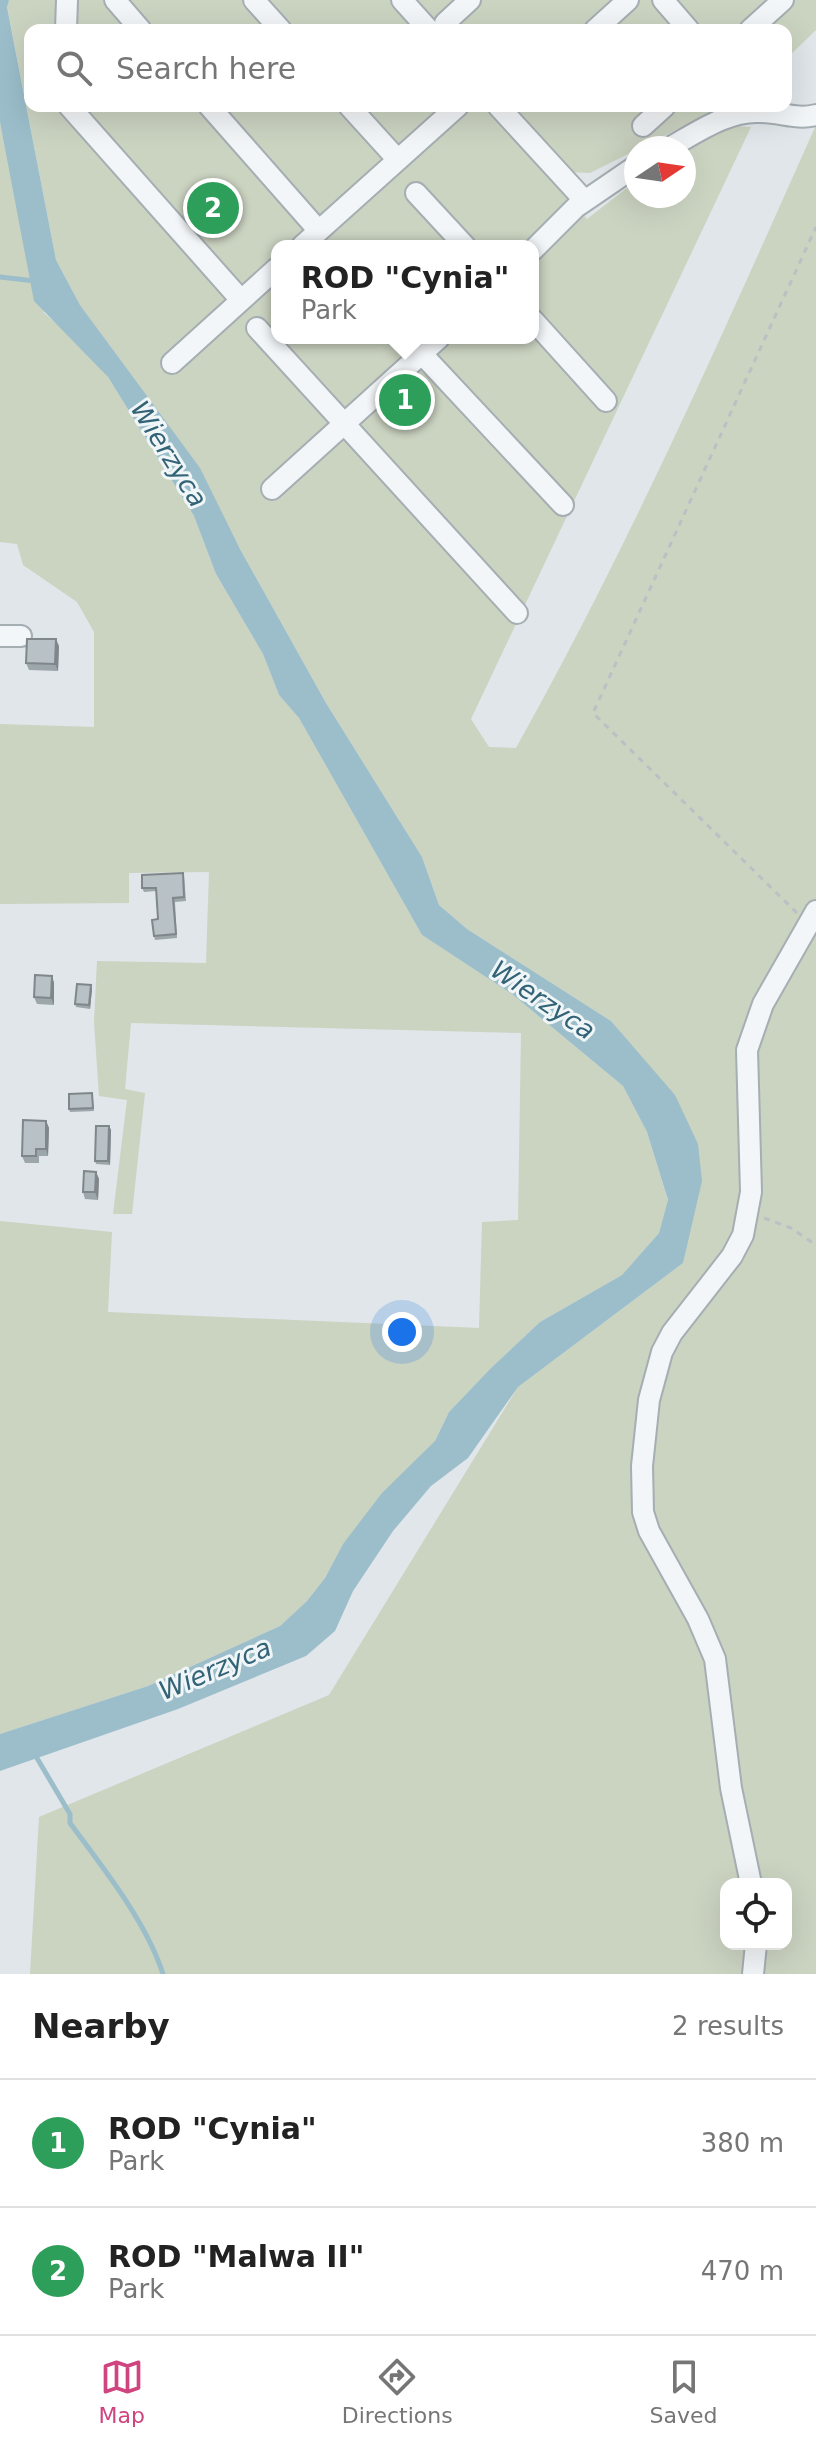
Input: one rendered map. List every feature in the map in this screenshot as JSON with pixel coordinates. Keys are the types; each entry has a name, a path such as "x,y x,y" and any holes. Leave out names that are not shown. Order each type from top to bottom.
{"street":[{"path":"66,24 67,0"},
{"path":"115,0 136,24"},
{"path":"254,0 276,24"},
{"path":"402,0 433,24"},
{"path":"441,24 470,0"},
{"path":"602,24 628,0"},
{"path":"663,0 684,24"},
{"path":"757,24 783,0"},
{"path":"74,112 241,300"},
{"path":"214,112 314,240"},
{"path":"354,112 398,160"},
{"path":"318,240 451,112"},
{"path":"507,112 580,204"},
{"path":"643,126 658,112"},
{"path":"692,136 744,112"},
{"path":"772,112 796,117 816,115"},
{"path":"539,244 580,204 624,174"},
{"path":"416,193 459,240"},
{"path":"172,363 271,273"},
{"path":"539,327 606,401"},
{"path":"257,328 271,343"},
{"path":"272,344 517,613"},
{"path":"413,344 563,505"},
{"path":"272,489 433,344"},
{"path":"0,636 21,636"},
{"path":"750,1878 731,1788 715,1659 698,1619 649,1531 641,1489 649,1400 662,1352 684,1316 732,1256 748,1214 747,1050 763,1004 812,918"},
{"path":"753,1974 755,1950"}],"path":[{"path":"812,918 593,713 816,227"},
{"path":"748,1214 791,1228 816,1245"}],"green space":[{"path":"9,0 816,0 816,30 792,53 792,24 24,24 24,94 7,6"},
{"path":"27,112 490,112 587,219 624,190 624,208 696,208 696,143 736,126 751,127 471,719 489,747 516,748 636,518 816,125 816,1974 30,1974 39,1817 329,1695 518,1387 683,1263 640,1058 611,1021 467,929 439,905 422,857 326,703 240,549 199,468 80,305 56,260"},
{"path":"514,112 712,112 664,136 624,136 624,156 590,173 567,172"},
{"path":"0,122 44,313 75,340 108,377 194,516 216,574 263,654 279,695 299,718 422,935 512,994 623,1086 647,1132 668,1201 659,1233 622,1275 540,1322 449,1412 435,1441 343,1544 325,1578 307,1601 280,1626 148,1686 0,1734 0,1221 112,1232 108,1312 479,1328 482,1222 518,1220 521,1033 131,1023 125,1089 145,1093 132,1214 113,1214 127,1100 99,1096 94,1022 97,961 206,963 209,872 129,873 129,903 0,904 0,724 94,727 94,632 77,602 23,565 17,544 0,542"}],"water":[{"name":"Wierzyca","path":"0,0 9,0 7,7 24,95 24,112 27,112 56,260 80,305 200,468 240,549 326,703 422,857 439,905 467,929 611,1021 675,1095 698,1144 702,1181 683,1263 518,1387 468,1458 431,1486 393,1531 353,1591 335,1631 306,1656 178,1709 0,1771 0,1734 148,1686 280,1626 307,1601 325,1578 343,1544 382,1493 435,1441 449,1412 540,1322 622,1275 659,1233 668,1200 647,1132 623,1086 512,994 422,935 299,718 279,695 263,654 216,574 194,516 108,377 34,301 0,122"}],"building":[{"path":"27,639 56,639 55,664 26,663"},
{"path":"183,873 184,897 173,898 176,934 154,936 152,920 158,919 156,888 142,888 142,875"},
{"path":"35,975 52,976 51,998 34,997"},
{"path":"77,984 91,985 89,1005 75,1004"},
{"path":"92,1093 93,1108 69,1109 69,1094"},
{"path":"23,1120 46,1121 46,1149 36,1149 36,1156 22,1156"},
{"path":"96,1126 109,1126 108,1161 95,1161"},
{"path":"84,1171 96,1172 95,1192 83,1192"}],"waterway":[{"path":"0,277 35,281"},
{"path":"34,1753 70,1814 70,1823 135,1915 163,1974"}],"place":[{"name":"ROD \"Malwa II\"","path":"213,208"},
{"name":"ROD \"Cynia\"","path":"405,400"}]}
